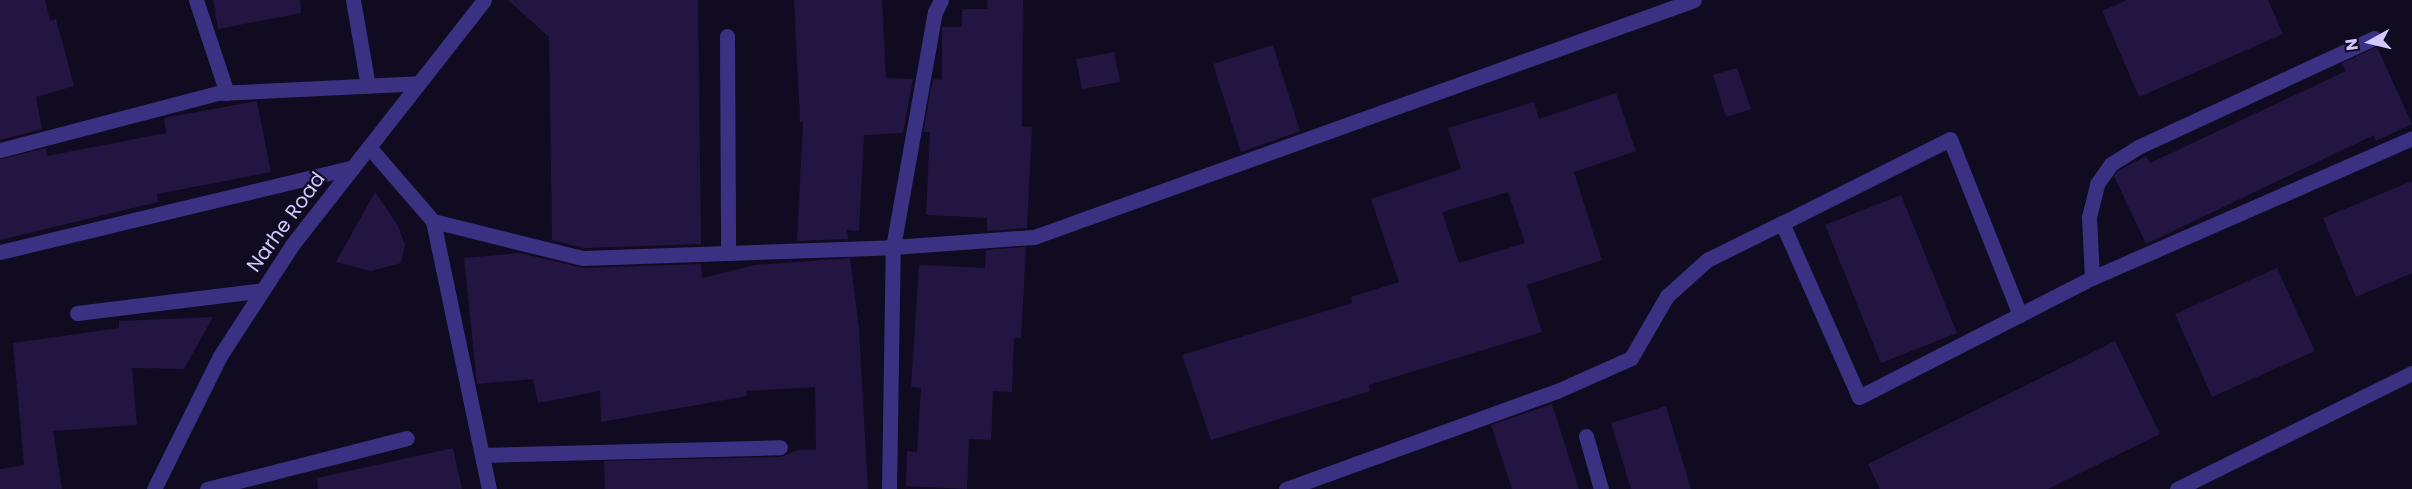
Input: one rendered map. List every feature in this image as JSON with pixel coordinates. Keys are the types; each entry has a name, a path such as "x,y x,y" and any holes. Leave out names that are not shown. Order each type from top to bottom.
{"street":[{"path":"196,0 227,93"},
{"path":"353,0 368,86"},
{"name":"Narhe Road","path":"153,487 220,356 263,290 353,167 484,0"},
{"path":"889,489 893,247 935,12 941,0"},
{"path":"433,221 583,258 893,247 1034,237 1694,0"},
{"path":"727,36 728,253"},
{"path":"2092,278 2089,217 2097,184 2111,164 2138,147 2374,38"},
{"path":"0,150 227,93 419,83"},
{"path":"1782,223 1859,397 2092,278 2412,138"},
{"path":"1282,488 1557,391 1631,358 1667,296 1707,260 1950,140 2020,315"},
{"path":"369,147 433,221 489,489"},
{"path":"0,252 353,167"},
{"path":"77,313 263,290"},
{"path":"2177,489 2412,373"},
{"path":"1586,436 1601,489"},
{"path":"207,489 406,438"},
{"path":"482,455 780,447"}],"building":[{"path":"0,0 45,0 50,21 56,19 74,86 36,97 42,129 0,140"},
{"path":"213,0 300,0 301,13 218,29"},
{"path":"508,0 698,0 701,244 584,248 552,240 549,37"},
{"path":"794,0 882,0 886,78 913,79 903,133 864,135 859,231 847,230 848,239 797,241 803,122 800,122"},
{"path":"987,0 1023,0 1022,127 1032,127 1027,228 987,231 987,218 926,215 930,132 923,132 933,79 942,80 942,27 962,27 962,9 987,9"},
{"path":"2127,0 2268,0 2283,34 2139,97 2102,11"},
{"path":"1273,45 1300,131 1241,152 1213,64"},
{"path":"2377,47 2412,124 2376,141 2374,135 2146,244 2114,176 2118,171 2146,156 2150,163 2346,71 2342,63"},
{"path":"1114,52 1120,82 1082,89 1076,59"},
{"path":"1737,68 1751,109 1726,117 1713,75"},
{"path":"1616,93 1636,151 1574,172 1602,260 1527,285 1542,332 1369,385 1370,391 1211,440 1182,355 1352,303 1351,297 1399,282 1371,199 1461,169 1448,128 1534,102 1539,119","holes":["1508,192 1525,243 1459,263 1442,212"]},
{"path":"257,101 271,172 157,194 158,202 0,240 0,159 46,148 47,156 166,133 164,118"},
{"path":"2412,181 2412,273 2356,297 2323,218"},
{"path":"375,192 398,226 405,245 401,263 371,271 336,262"},
{"path":"1901,195 1957,333 1881,363 1825,225"},
{"path":"1026,247 1021,338 1014,338 1012,392 993,391 991,440 969,439 967,489 906,486 907,451 917,452 921,388 911,387 919,265 985,268 986,250"},
{"path":"520,253 583,268 701,264 702,278 755,265 850,258 859,328 868,489 605,489 604,461 780,457 798,450 816,450 815,387 746,391 747,396 601,422 600,391 538,403 533,379 477,384 464,258"},
{"path":"2277,268 2315,351 2212,397 2175,314"},
{"path":"213,317 184,369 132,368 137,425 53,431 62,489 0,489 0,469 24,465 13,343 119,328 119,321"},
{"path":"2115,341 2160,434 2048,489 1880,489 1868,464"},
{"path":"1552,404 1579,489 1512,489 1491,425"},
{"path":"1666,406 1691,489 1631,489 1611,423"},
{"path":"453,448 462,489 318,489 317,478"}]}
